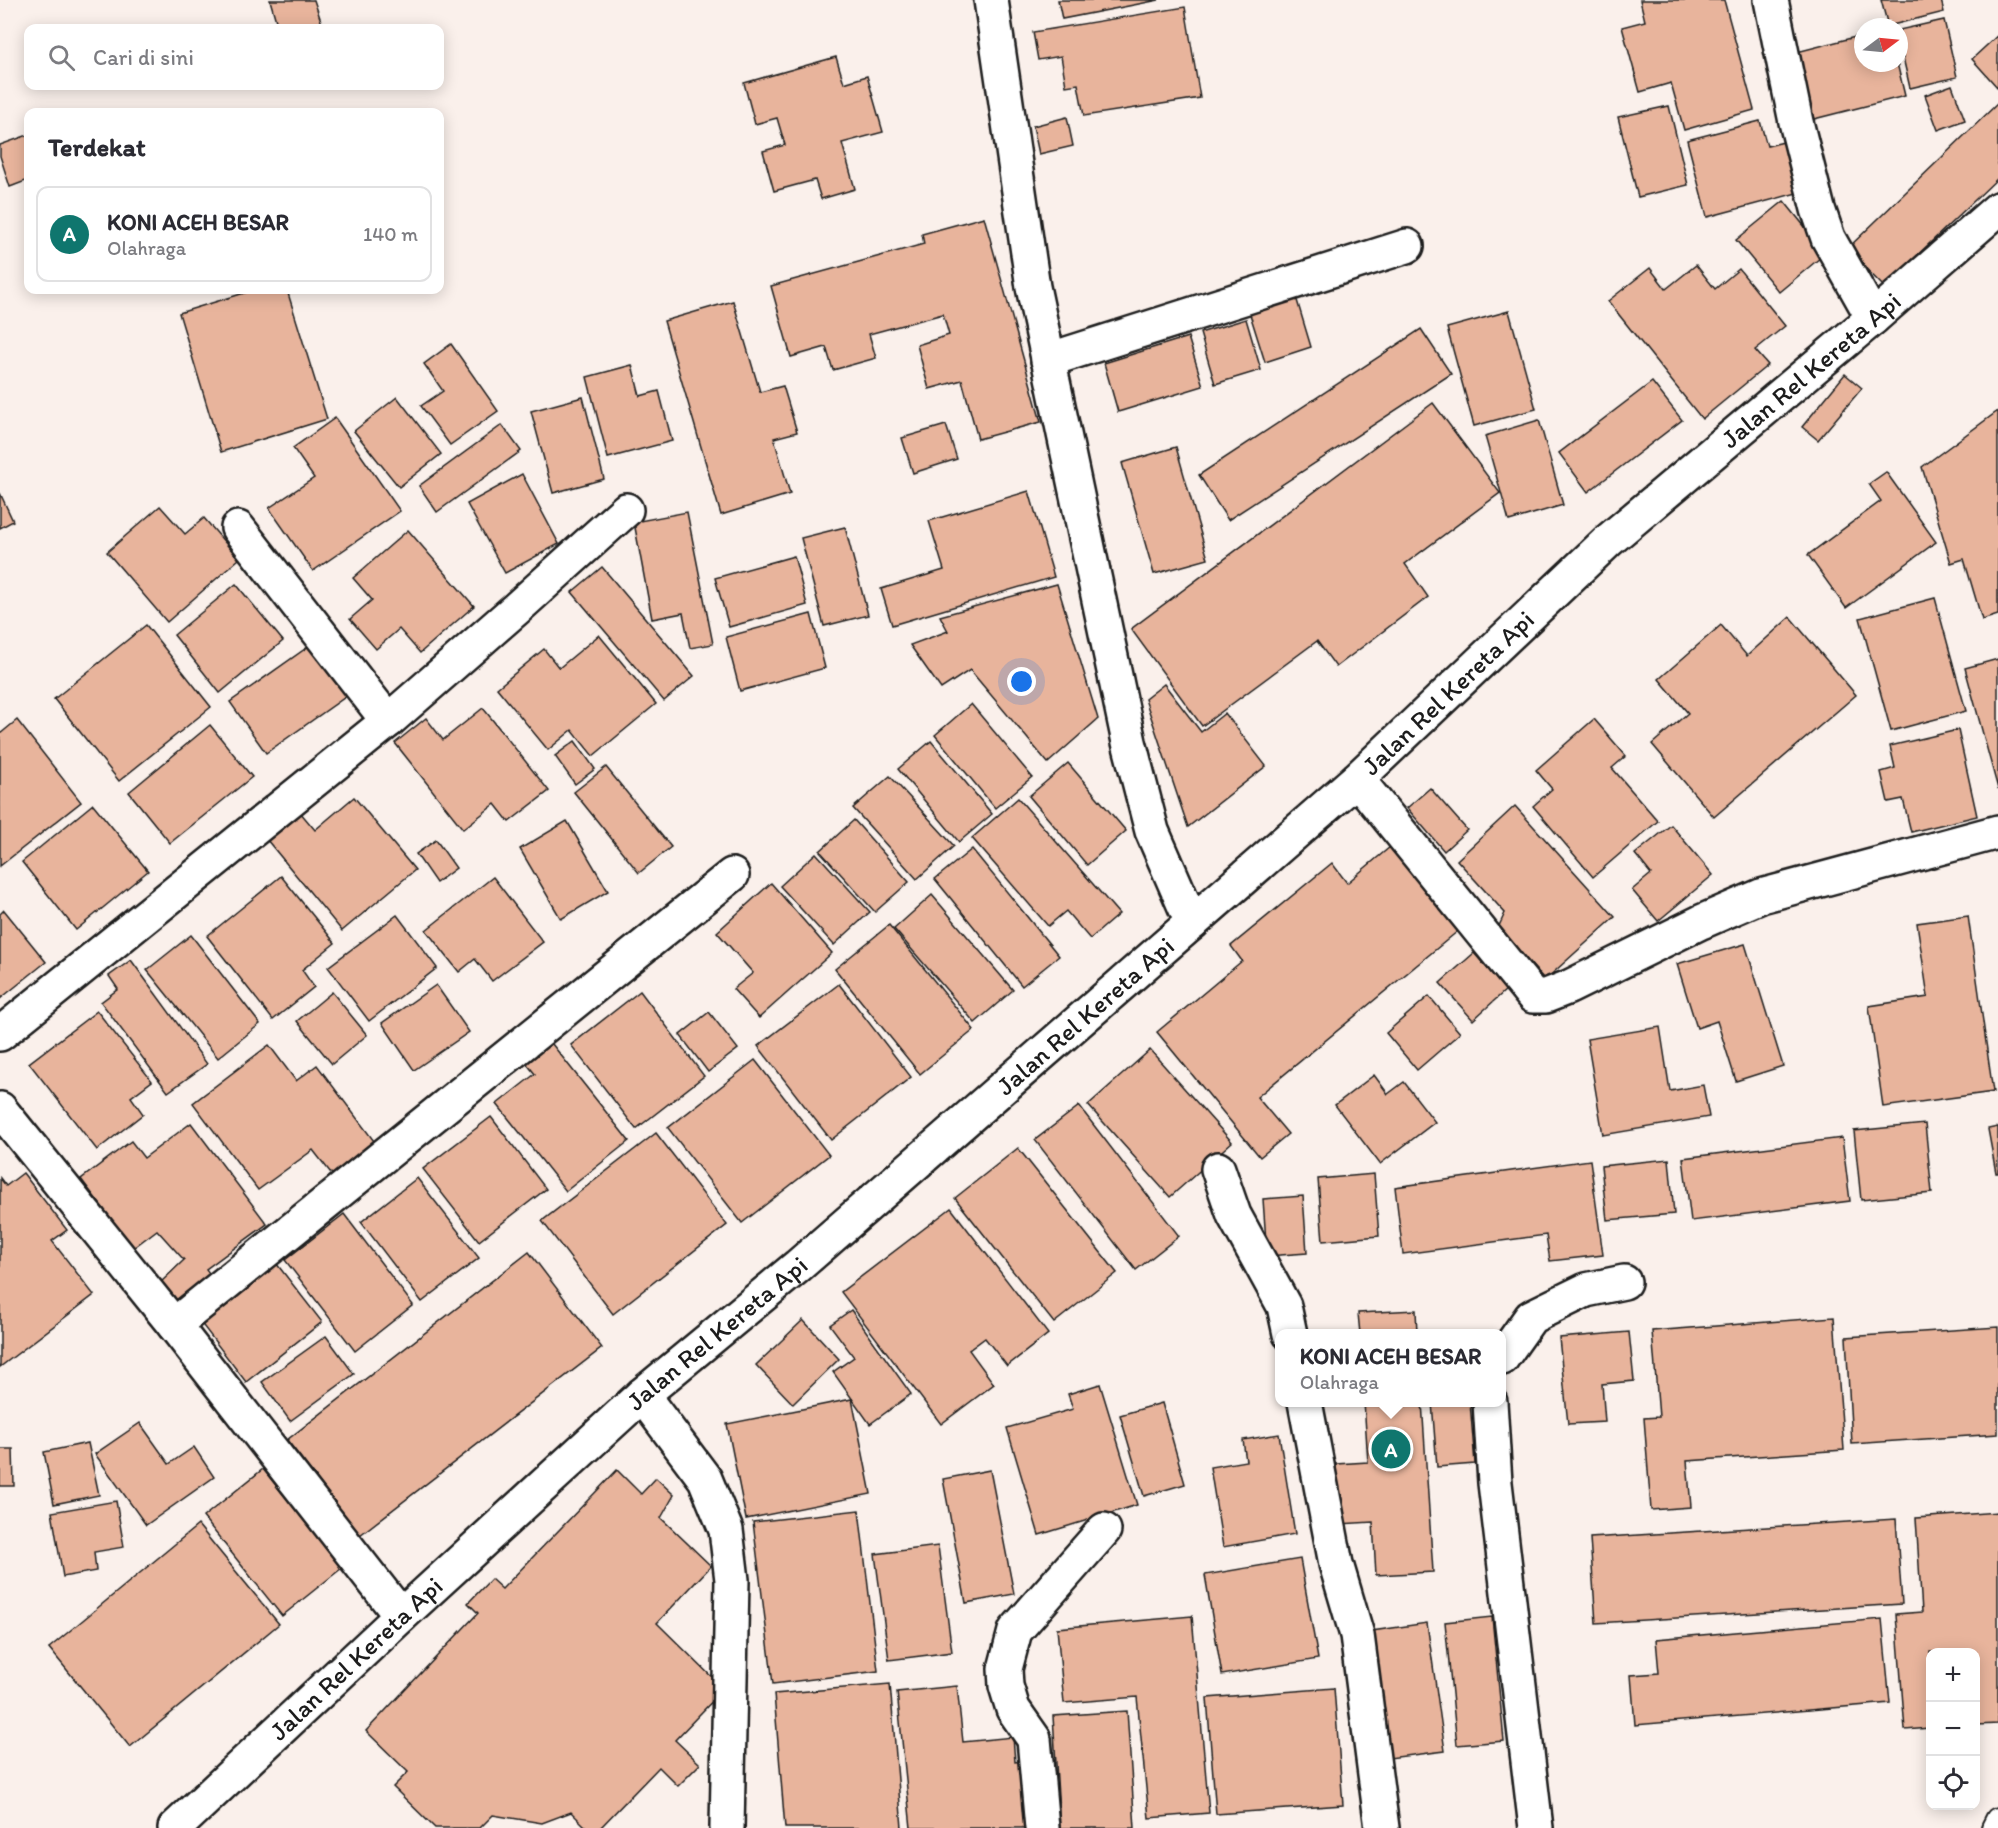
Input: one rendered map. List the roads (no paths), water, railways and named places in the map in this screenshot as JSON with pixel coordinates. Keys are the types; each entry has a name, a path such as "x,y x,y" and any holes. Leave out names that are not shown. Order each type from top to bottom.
{"street":[{"path":"991,0 1033,287 1129,742 1152,831 1192,923"},
{"path":"1771,0 1796,123 1818,209 1828,238 1873,318"},
{"name":"Jalan Rel Kereta Api","path":"184,1825 401,1616 642,1395 798,1266 1357,780 1609,540 1997,214"},
{"path":"1048,360 1407,246"},
{"path":"0,1034 388,721 626,510"},
{"path":"238,528 388,721"},
{"path":"1357,780 1533,996 1546,996 1569,987 1701,922 1761,896 1998,832"},
{"path":"174,1325 732,875"},
{"path":"0,1109 174,1325 401,1616"},
{"path":"1218,1169 1234,1215 1284,1305 1289,1329"},
{"path":"1506,1352 1531,1317 1586,1290 1624,1282"},
{"path":"642,1395 705,1479 726,1530 732,1580 727,1828"},
{"path":"1306,1407 1336,1564 1358,1635 1382,1828"},
{"path":"1490,1407 1495,1484 1536,1828"},
{"path":"1042,1828 1034,1739 1013,1709 1006,1686 1005,1669 1015,1631 1104,1530"}],"lane":[{"path":"1994,1828 1998,1821"}],"place":[{"name":"KONI ACEH BESAR","path":"1391,1449"}]}
